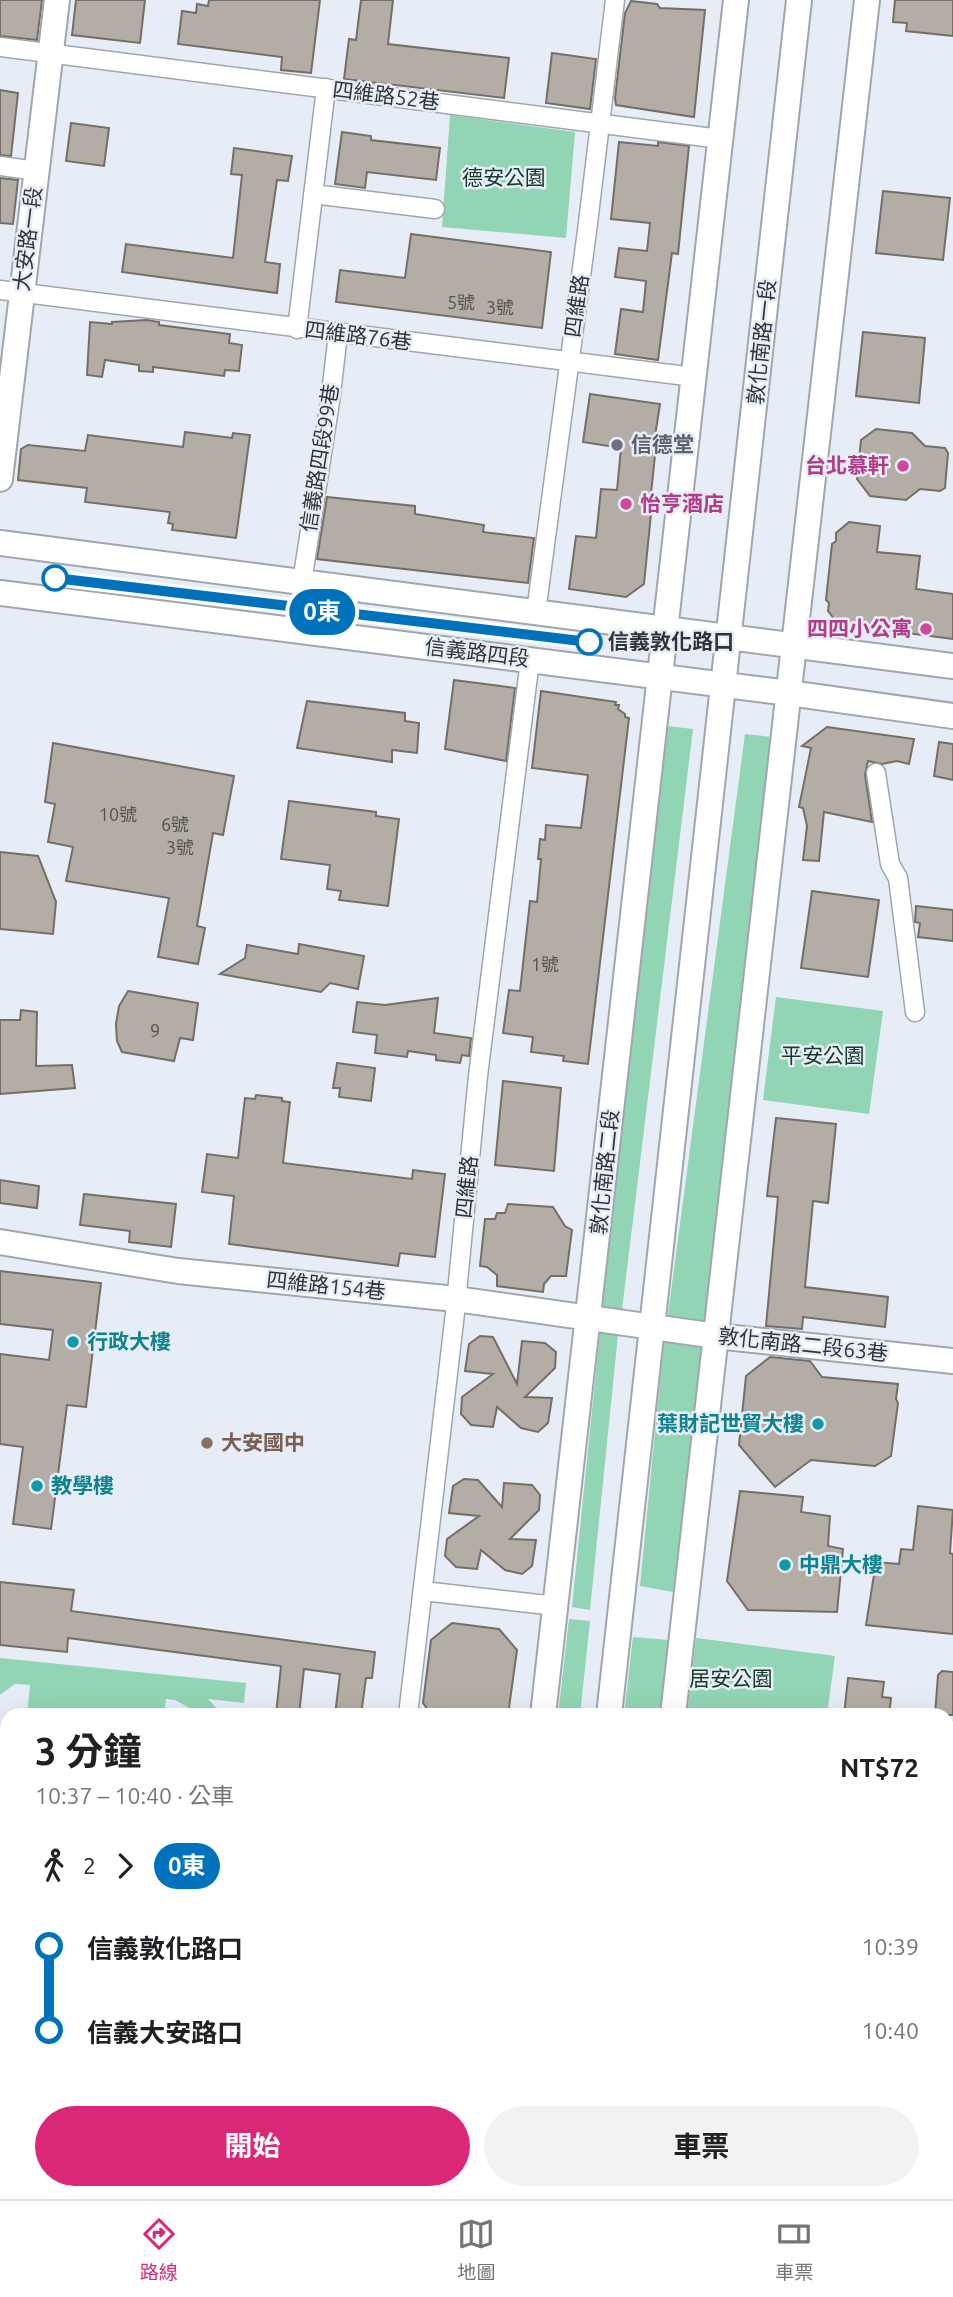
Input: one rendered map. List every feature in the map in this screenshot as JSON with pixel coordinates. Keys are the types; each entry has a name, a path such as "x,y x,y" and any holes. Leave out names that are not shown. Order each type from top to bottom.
{"main road":[{"name":"大安路一段","path":"0,479 11,291 37,171 57,0"},
{"path":"667,629 736,0"},
{"name":"敦化南路一段","path":"722,685 799,0"},
{"path":"674,1708 867,0"},
{"path":"0,543 953,666"},
{"name":"信義路四段","path":"0,593 661,676 953,716"},
{"name":"敦化南路二段","path":"544,1708 667,629"},
{"path":"610,1708 722,685"},
{"name":"四維路154巷","path":"0,1241 178,1270 456,1299 653,1327"},
{"name":"敦化南路二段63巷","path":"653,1327 953,1361"}],"street":[{"name":"四維路","path":"536,612 615,0"},
{"name":"四維路52巷","path":"0,47 721,139"},
{"path":"297,329 326,88"},
{"path":"0,166 37,171"},
{"path":"313,194 435,209"},
{"name":"四維路76巷","path":"11,291 338,334 570,359 694,377"},
{"name":"信義路四段99巷","path":"302,582 338,334"},
{"name":"四維路","path":"409,1708 424,1591 480,1062 530,660"},
{"path":"877,774 890,863 898,878 915,1012"},
{"path":"424,1591 556,1606"}],"green space":[{"name":"德安公園","path":"450,115 575,132 566,238 442,227"},
{"path":"667,726 693,729 622,1310 602,1307"},
{"path":"745,734 772,737 708,1324 667,1322"},
{"name":"平安公園","path":"776,997 883,1011 869,1114 763,1100"},
{"path":"600,1332 618,1335 590,1610 572,1607"},
{"path":"664,1339 705,1342 673,1592 640,1586"},
{"path":"569,1619 590,1621 581,1708 559,1708"},
{"path":"633,1637 669,1640 661,1708 625,1708"},
{"name":"居安公園","path":"696,1638 835,1656 828,1708 688,1708"},
{"path":"0,1658 246,1683 244,1703 208,1699 216,1708 189,1708 175,1700 166,1699 165,1708 28,1708 30,1685 15,1684 0,1695"}],"building":[{"path":"0,0 42,0 37,40 0,36"},
{"path":"76,0 145,0 140,43 72,35"},
{"path":"209,0 320,0 311,73 281,70 282,57 178,44 182,11 196,13 197,4 208,6"},
{"path":"361,0 393,0 388,44 509,58 504,98 344,79 349,39 356,40"},
{"path":"895,0 953,0 953,36 906,31 907,23 893,22"},
{"path":"631,1 657,4 660,8 705,10 694,117 616,105 625,13"},
{"path":"552,53 596,59 590,109 546,103"},
{"path":"0,90 18,93 11,156 0,155"},
{"path":"71,123 109,128 104,166 66,161"},
{"path":"342,132 371,136 371,140 440,148 436,180 367,172 365,188 335,184"},
{"path":"619,142 658,146 658,142 689,146 678,254 672,253 658,360 615,354 621,309 643,312 646,281 615,277 619,248 647,251 650,223 611,219"},
{"path":"234,148 292,156 288,181 277,180 265,262 280,264 277,293 122,272 126,244 233,258 242,175 231,174"},
{"path":"0,178 18,180 13,224 0,223"},
{"path":"883,191 950,198 943,260 876,253"},
{"path":"411,234 551,252 542,328 336,302 340,270 405,278"},
{"path":"147,320 159,322 159,325 230,334 229,343 242,345 239,371 225,370 224,376 153,367 153,372 139,371 139,365 105,360 102,377 87,375 90,322 112,324"},
{"path":"863,332 925,338 919,403 856,396"},
{"path":"590,394 660,404 652,455 655,455 653,494 644,584 626,597 569,589 576,536 596,538 601,489 617,490 621,448 583,442"},
{"name":"台北慕軒","path":"876,429 912,433 925,446 945,448 948,453 945,488 940,491 920,489 906,500 870,496 857,479 861,440"},
{"path":"185,432 232,438 233,433 250,435 236,538 172,530 173,524 168,523 170,512 85,502 87,488 18,480 21,449 28,445 85,451 88,435 183,447"},
{"path":"327,497 415,506 415,514 484,525 483,532 534,538 528,583 317,559"},
{"path":"849,522 880,526 877,552 920,556 916,589 953,594 953,639 838,624 828,611 829,603 826,600 832,544 836,541 836,533"},
{"path":"454,680 515,688 506,761 445,749"},
{"path":"541,691 616,702 618,709 629,718 588,1064 563,1061 564,1056 531,1052 533,1037 503,1033 509,990 520,991 530,901 537,902 540,839 545,840 546,825 581,828 588,775 532,768"},
{"path":"307,701 405,713 405,721 419,723 417,753 392,750 392,762 297,748"},
{"path":"827,727 914,739 909,764 897,761 882,764 868,761 865,775 872,822 824,812 819,861 803,860 807,826 803,808 799,807 811,748 802,746"},
{"path":"939,742 953,744 953,780 934,776"},
{"path":"53,743 234,776 223,835 213,833 197,926 205,928 198,964 158,957 169,898 66,881 73,847 48,842 55,804 45,802"},
{"path":"289,801 376,812 376,816 399,819 388,906 339,900 341,891 327,889 330,865 281,859"},
{"path":"0,852 38,856 56,902 53,934 0,929"},
{"path":"812,891 879,900 868,977 801,968"},
{"path":"916,906 953,910 953,941 918,937 920,923 915,922"},
{"path":"299,944 364,956 358,989 330,983 321,992 220,974 245,958 247,945 298,954"},
{"path":"128,991 198,1003 193,1040 180,1038 174,1061 122,1052 117,1041 116,1024 119,1006"},
{"path":"438,998 434,1033 471,1038 469,1056 462,1055 460,1063 436,1060 436,1055 408,1051 407,1057 375,1053 377,1035 353,1032 357,1002 385,1005"},
{"path":"21,1010 37,1012 36,1066 72,1065 75,1088 0,1094 0,1020 20,1020"},
{"path":"337,1063 375,1068 371,1101 339,1097 340,1088 333,1088"},
{"path":"503,1081 561,1088 554,1171 495,1165"},
{"path":"256,1095 282,1098 282,1101 290,1102 283,1163 412,1179 413,1170 445,1174 435,1257 400,1253 398,1266 229,1244 234,1196 202,1192 207,1154 238,1158 245,1098 255,1099"},
{"path":"776,1118 836,1124 828,1203 813,1201 805,1287 888,1297 885,1327 803,1317 802,1329 766,1326 778,1197 767,1196"},
{"path":"0,1180 39,1186 37,1208 0,1203"},
{"path":"84,1194 176,1204 171,1247 129,1242 130,1231 80,1225"},
{"path":"508,1204 553,1207 565,1226 572,1230 566,1276 551,1276 544,1284 543,1292 497,1286 497,1275 487,1267 480,1266 485,1219 495,1219 497,1213 505,1213"},
{"name":"行政大樓","path":"0,1271 101,1283 86,1407 67,1405 51,1529 13,1524 23,1447 0,1444 0,1354 49,1360 53,1330 0,1324"},
{"path":"480,1336 493,1337 517,1384 522,1341 545,1343 556,1352 555,1368 525,1397 552,1398 548,1423 538,1432 521,1428 497,1407 493,1427 471,1425 461,1414 462,1397 493,1374 465,1371 469,1344"},
{"name":"葉財記世貿大樓","path":"770,1357 810,1361 822,1377 898,1384 891,1456 875,1466 811,1460 775,1487 739,1445 746,1376"},
{"path":"464,1479 478,1480 502,1507 504,1483 532,1485 540,1495 539,1510 510,1539 536,1540 532,1566 522,1574 505,1570 481,1550 477,1569 456,1567 445,1556 447,1539 479,1516 449,1513 453,1486"},
{"name":"中鼎大樓","path":"740,1491 803,1497 801,1512 830,1516 828,1546 843,1549 837,1612 748,1610 727,1581"},
{"path":"918,1506 953,1510 950,1553 953,1554 953,1634 866,1625 876,1562 899,1564 901,1549 913,1550"},
{"path":"0,1582 74,1590 71,1611 375,1652 372,1678 366,1678 362,1708 336,1708 340,1674 304,1669 300,1708 277,1708 281,1666 68,1638 67,1652 0,1645"},
{"path":"452,1623 499,1629 517,1650 509,1708 427,1708 423,1703 431,1640"},
{"path":"942,1671 953,1672 953,1708 936,1708 938,1675"},
{"path":"848,1678 884,1682 882,1697 891,1698 890,1708 845,1708"}],"bus line":[{"name":"0東","path":"55,578 589,642"}],"place":[{"name":"信德堂","path":"617,445"},
{"name":"台北慕軒","path":"903,466"},
{"name":"怡亨酒店","path":"626,504"},
{"name":"四四小公寓","path":"926,629"},
{"name":"信義敦化路口","path":"589,642"},
{"name":"行政大樓","path":"73,1342"},
{"name":"葉財記世貿大樓","path":"818,1424"},
{"name":"大安國中","path":"207,1443"},
{"name":"教學樓","path":"37,1486"},
{"name":"中鼎大樓","path":"785,1565"}]}
